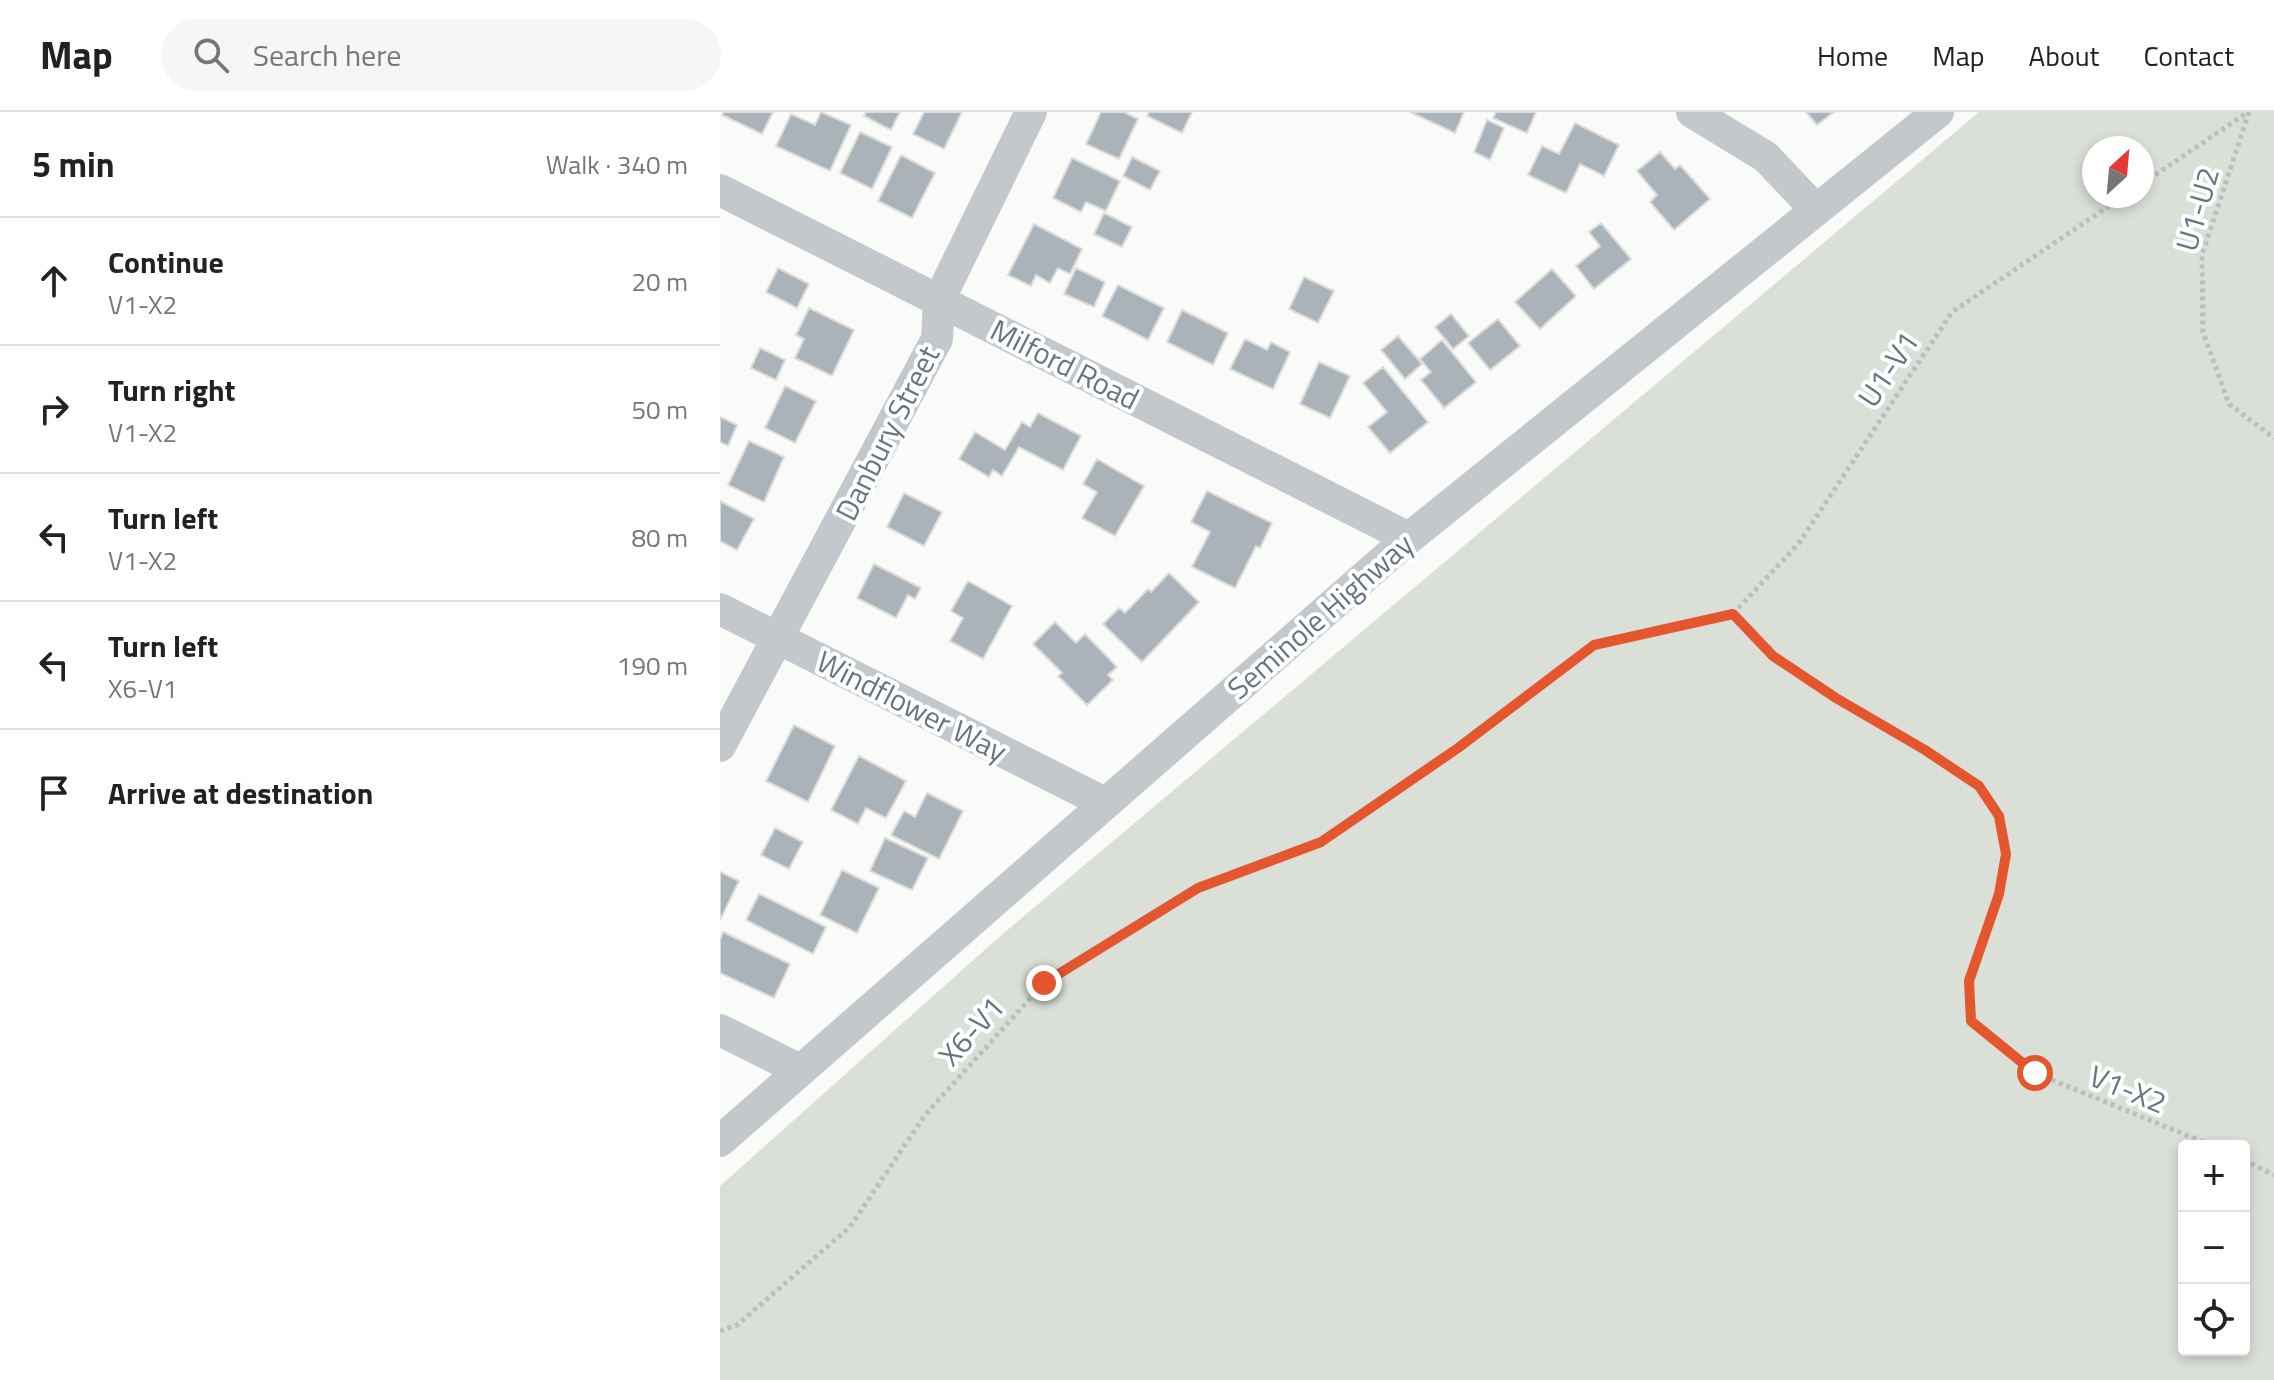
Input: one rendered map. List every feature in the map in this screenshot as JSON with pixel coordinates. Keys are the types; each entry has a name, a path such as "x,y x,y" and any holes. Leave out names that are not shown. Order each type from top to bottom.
{"street":[{"name":"Danbury Street","path":"720,746 937,339 939,300 1031,112"},
{"path":"1692,112 1766,157 1816,210"},
{"name":"Seminole Highway","path":"720,1141 1409,538 1938,112"},
{"name":"Milford Road","path":"720,190 1409,538"},
{"name":"Windflower Way","path":"720,609 1105,803"},
{"path":"720,1030 800,1070"}],"path":[{"path":"2154,176 2249,112"},
{"name":"U1-U2","path":"2249,112 2202,255 2203,332 2229,404 2274,438"},
{"name":"U1-V1","path":"1733,614 1799,543 1952,312 2106,208"},
{"name":"V1-X2","path":"1733,614 1773,656 1979,786 1999,816 2006,854 1999,894 1969,981 1971,1021 2035,1073 2198,1140"},
{"name":"X6-V1","path":"720,1331 737,1325 850,1227 925,1115 1044,983 1198,888 1321,842 1458,748 1594,645 1733,614"},
{"path":"2250,1163 2274,1175"}],"shaded area":[{"path":"1979,112 2274,112 2274,1380 720,1380 720,1186 998,938"}],"building":[{"path":"724,112 773,112 762,134 722,115"},
{"path":"821,112 851,125 830,171 776,146 791,114 815,125"},
{"path":"866,112 900,112 891,130 864,116"},
{"path":"924,112 962,112 944,149 913,134"},
{"path":"1101,112 1124,112 1138,119 1119,159 1086,144"},
{"path":"1149,112 1192,112 1182,133 1147,116"},
{"path":"1410,112 1464,112 1455,133"},
{"path":"1496,112 1536,112 1527,133 1493,118"},
{"path":"1806,112 1834,112 1817,125"},
{"path":"1487,120 1504,128 1490,160 1474,152"},
{"path":"1575,123 1619,145 1604,176 1580,164 1566,193 1528,175 1542,146 1559,154"},
{"path":"860,132 892,147 872,189 840,173"},
{"path":"1660,152 1675,169 1680,165 1710,199 1674,230 1650,202 1657,195 1637,171"},
{"path":"901,155 935,173 912,218 878,201"},
{"path":"1132,157 1160,171 1150,190 1123,176"},
{"path":"1072,158 1120,181 1106,211 1086,202 1081,212 1053,198"},
{"path":"1104,213 1132,227 1122,247 1094,234"},
{"path":"1601,223 1631,259 1594,289 1576,266 1600,246 1589,232"},
{"path":"1034,224 1082,249 1070,274 1058,268 1050,283 1036,275 1031,286 1008,275"},
{"path":"778,268 809,284 797,308 766,292"},
{"path":"1076,268 1105,282 1094,307 1064,294"},
{"path":"1552,269 1576,296 1540,329 1515,302"},
{"path":"1304,277 1334,291 1318,323 1289,309"},
{"path":"1118,285 1164,308 1148,340 1102,316"},
{"path":"809,308 854,330 832,376 795,358 804,339 796,335"},
{"path":"1182,310 1228,333 1213,365 1167,342"},
{"path":"1451,314 1469,336 1453,349 1435,327"},
{"path":"1498,319 1520,346 1490,370 1468,343"},
{"path":"1398,336 1422,364 1405,379 1381,350"},
{"path":"1245,339 1267,350 1271,342 1290,352 1273,389 1230,369"},
{"path":"1442,340 1476,382 1444,408 1421,380 1431,372 1420,359"},
{"path":"760,348 785,360 776,380 751,368"},
{"path":"1319,362 1350,376 1330,418 1300,404"},
{"path":"1383,367 1428,422 1390,453 1368,427 1387,412 1363,383"},
{"path":"785,386 816,401 795,443 765,428"},
{"path":"1038,413 1081,436 1063,470 1019,447 1002,476 993,470 989,477 959,459 975,432 1005,450 1022,422 1030,427"},
{"path":"720,417 737,425 728,446 720,442"},
{"path":"749,441 784,457 764,502 728,485"},
{"path":"1097,459 1144,486 1115,536 1082,518 1097,492 1083,484"},
{"path":"1207,491 1272,523 1260,548 1256,546 1235,588 1192,567 1210,532 1191,522"},
{"path":"904,493 942,512 924,546 887,527"},
{"path":"720,501 754,519 737,550 720,541"},
{"path":"874,564 921,588 915,599 908,595 896,618 857,598"},
{"path":"1169,573 1199,602 1142,662 1103,624 1119,608 1125,613"},
{"path":"968,581 1012,606 983,659 950,641 963,618 951,611"},
{"path":"1055,622 1076,643 1085,634 1117,667 1108,675 1113,680 1087,705 1058,676 1062,673 1033,644"},
{"path":"794,725 835,746 808,802 766,781"},
{"path":"859,756 906,781 886,818 866,808 858,824 831,810"},
{"path":"927,793 963,811 939,859 891,835 904,811 915,817"},
{"path":"775,828 803,842 789,869 761,855"},
{"path":"885,838 928,858 912,890 870,871"},
{"path":"842,870 879,888 857,933 820,915"},
{"path":"720,872 739,881 720,920"},
{"path":"759,894 826,927 813,954 746,920"},
{"path":"723,932 790,964 774,998 720,973 720,940"}],"route":[{"path":"1044,983 1198,888 1321,842 1458,748 1594,645 1733,614 1773,656 1979,786 1999,816 2006,854 1999,894 1969,981 1971,1021 2035,1073"}]}
